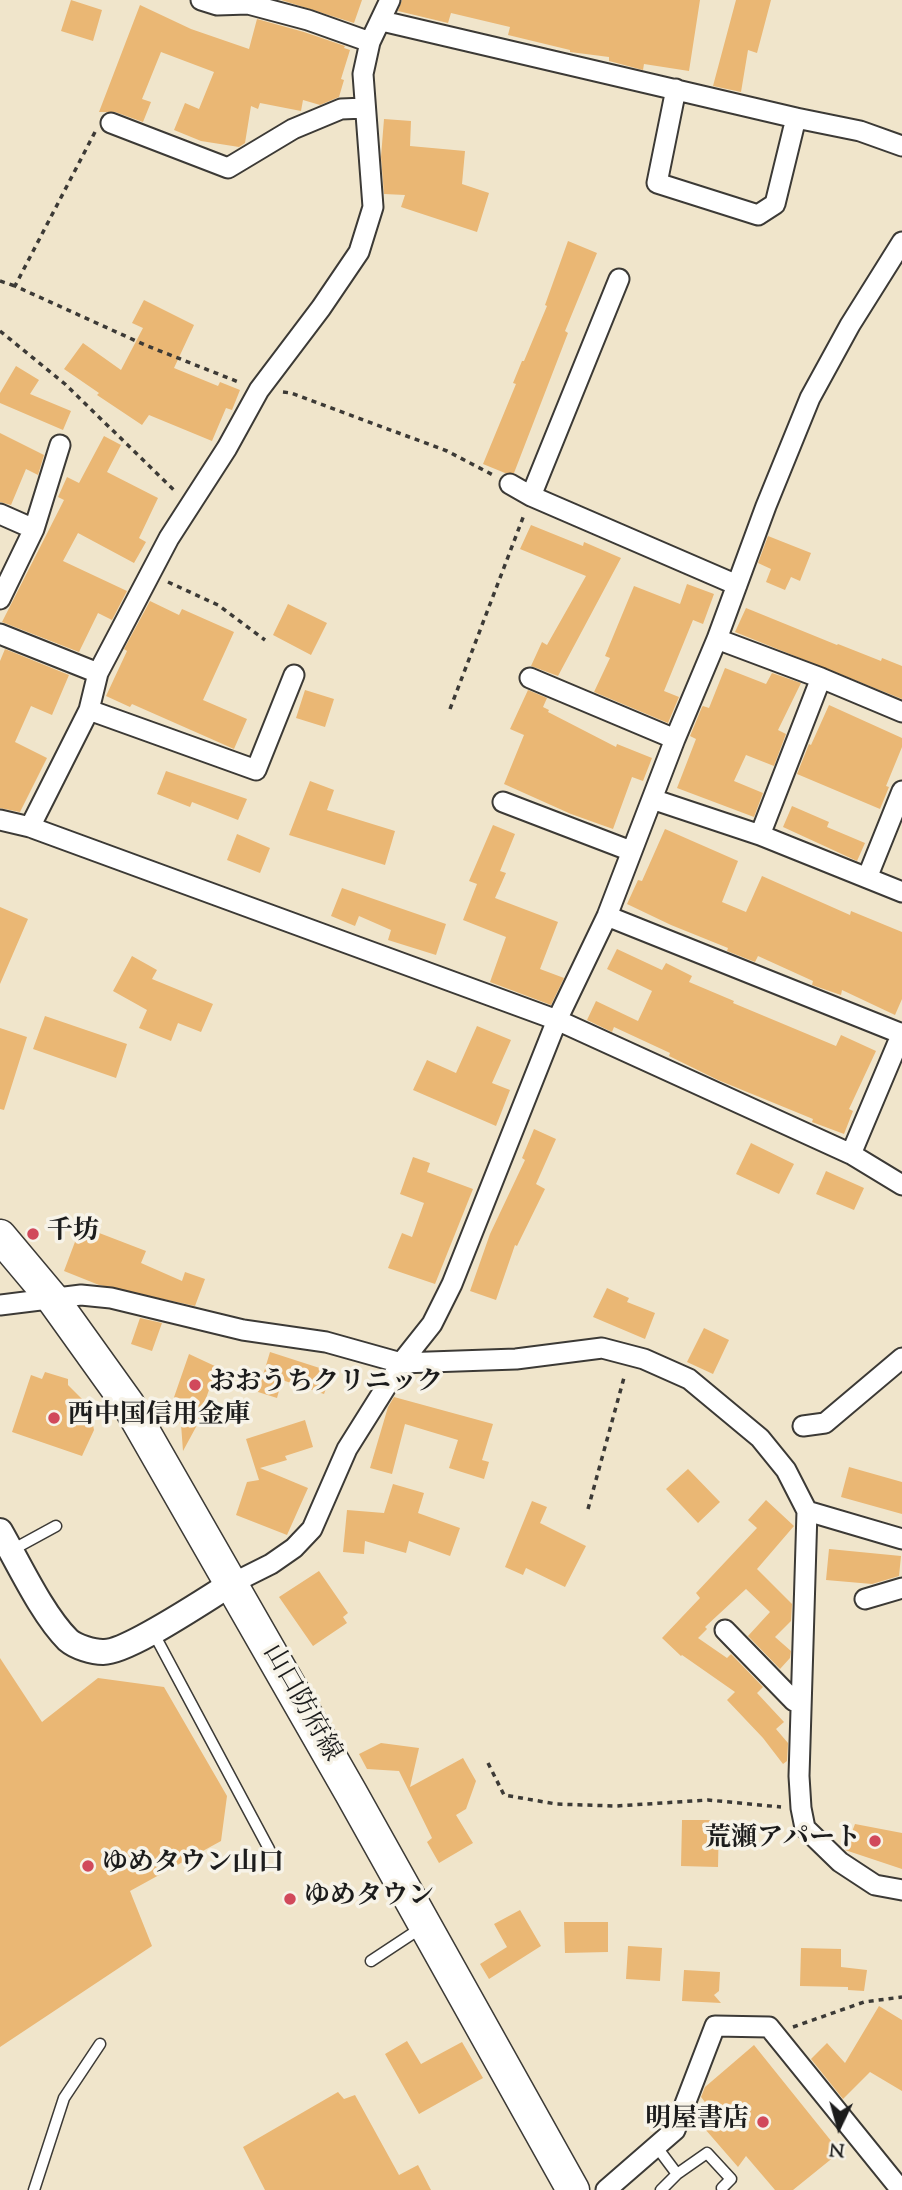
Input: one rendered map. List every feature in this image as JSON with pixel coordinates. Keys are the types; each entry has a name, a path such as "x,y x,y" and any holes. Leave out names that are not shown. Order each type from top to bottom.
{"main road":[{"name":"山口防府線","path":"0,1236 52,1298 128,1404 573,2190"}],"street":[{"path":"201,0 218,5 248,4 307,20 370,42"},
{"path":"30,827 89,710 98,673 169,538 227,448 259,390 321,309 359,252 373,207 363,74 370,42 390,0"},
{"path":"382,21 860,131 902,146"},
{"path":"676,89 657,183 758,215 775,204 796,118"},
{"path":"111,123 228,168 293,129 341,109 365,108"},
{"path":"6,1541 48,1612 70,1642 104,1653 117,1650 153,1631 231,1584 271,1564 294,1548 312,1529 347,1449 401,1363 432,1324 452,1284 557,1020 607,916 674,739 717,639 766,506 810,398 850,325 902,242"},
{"path":"531,496 619,279"},
{"path":"0,599 34,528 60,445"},
{"path":"510,484 531,496 737,585"},
{"path":"0,514 34,528"},
{"path":"0,634 98,673"},
{"path":"717,639 902,712"},
{"path":"89,710 256,770 294,675"},
{"path":"530,678 674,739"},
{"path":"760,835 821,678"},
{"path":"867,878 902,791"},
{"path":"652,799 760,835 902,891"},
{"path":"503,802 631,851"},
{"path":"0,820 30,827 557,1020 851,1154 902,1185"},
{"path":"607,916 902,1034 851,1154"},
{"path":"0,1305 81,1295 111,1298 243,1330 326,1342 401,1363 516,1359 602,1348 630,1355 689,1380 760,1438 786,1470 807,1511 799,1776 805,1828 840,1862 875,1885 902,1889"},
{"path":"803,1426 825,1423 902,1358"},
{"path":"807,1511 902,1539"},
{"path":"865,1599 902,1588"},
{"path":"725,1630 794,1701 802,1703"},
{"path":"606,2190 674,2130 715,2026 769,2027 901,2190"}],"lane":[{"path":"6,1541 56,1526"},
{"path":"153,1631 269,1849"},
{"path":"371,1961 425,1925"},
{"path":"33,2190 64,2098 100,2044"},
{"path":"656,2146 677,2174"},
{"path":"661,2190 677,2174 707,2153 731,2179 722,2189"}],"path":[{"path":"15,286 100,121 111,123"},
{"path":"0,281 145,345 259,390 291,393 435,446 510,484"},
{"path":"0,331 65,384 115,430 190,506"},
{"path":"450,709 531,496"},
{"path":"151,574 218,605 264,640"},
{"path":"588,1509 630,1355"},
{"path":"488,1763 504,1795 556,1804 616,1806 708,1800 801,1808"},
{"path":"769,2027 796,2027 864,2002 902,1997"}],"building":[{"path":"71,0 102,10 93,41 61,31"},
{"path":"281,0 362,0 354,23"},
{"path":"402,0 700,0 689,71 644,64 643,70 609,61 609,57 570,52 508,35 510,27 451,13 448,23 398,11"},
{"path":"736,0 771,0 757,53 748,50 741,92 713,86"},
{"path":"140,5 191,29 249,49 257,19 345,46 344,48 350,50 341,79 344,80 339,97 320,105 303,100 301,111 260,103 258,109 251,106 245,143 239,147 201,141 174,130 185,103 199,109 214,72 161,52 142,99 151,102 143,122 115,112 99,112"},
{"path":"384,119 411,121 410,146 465,151 462,184 489,193 477,232 401,207 405,195 384,194 381,157"},
{"path":"568,241 597,253 565,331 568,333 514,473 505,473 483,464 516,384 513,383 547,306 545,305"},
{"path":"144,300 194,325 174,368 218,386 220,382 240,390 232,410 226,408 212,441 149,415 142,425 64,369 83,343 121,370 143,328 132,323"},
{"path":"16,366 39,380 30,394 71,411 63,430 0,403 0,393"},
{"path":"0,433 44,455 38,475 26,469 11,505 0,502"},
{"path":"104,436 121,445 107,472 158,498 139,538 146,542 134,563 78,533 63,561 127,591 112,620 98,613 79,652 2,622 64,500 58,497 67,477 79,483"},
{"path":"531,525 583,546 584,542 621,558 558,676 531,666 542,642 547,645 586,576 520,549"},
{"path":"768,536 811,553 800,581 791,577 785,590 766,582 771,569 758,563"},
{"path":"687,584 714,594 703,624 693,620 664,691 679,697 668,723 594,692 610,658 605,656 634,586 680,604"},
{"path":"150,601 179,615 182,609 234,632 203,700 247,719 234,749 132,704 130,707 106,696 127,651 124,649"},
{"path":"288,604 327,623 311,655 273,635"},
{"path":"746,608 837,645 902,666 902,699 735,632"},
{"path":"5,649 69,675 52,715 31,706 15,742 47,758 20,812 0,808 0,661"},
{"path":"725,668 766,684 772,673 801,683 778,730 786,734 774,766 746,755 734,781 763,793 754,817 677,788 696,739 690,736 702,707 709,708"},
{"path":"305,690 334,699 325,727 296,718"},
{"path":"528,690 547,698 543,707 549,710 548,712 616,747 617,744 652,758 643,781 632,777 613,829 571,814 504,784 524,735 510,729"},
{"path":"829,705 902,738 902,747 880,809 797,774"},
{"path":"166,771 247,799 238,820 192,802 190,807 157,794"},
{"path":"310,781 334,790 327,810 395,831 385,865 289,835"},
{"path":"792,806 829,822 827,827 865,843 857,861 783,827"},
{"path":"493,825 515,834 500,871 506,873 495,898 558,922 540,969 564,978 551,1005 490,982 506,937 463,920 477,884 469,881"},
{"path":"665,829 738,861 722,902 746,912 762,876 850,915 851,911 902,932 902,999 895,1015 842,990 841,995 812,985 813,981 758,956 755,962 727,951 728,948 627,904 638,880 642,881"},
{"path":"237,834 270,848 260,873 227,860"},
{"path":"342,888 446,924 436,955 388,940 391,930 359,916 355,926 331,916"},
{"path":"0,907 28,919 0,984"},
{"path":"617,949 662,970 666,963 692,976 689,982 836,1046 841,1035 876,1051 849,1109 853,1111 844,1134 718,1080 669,1056 670,1053 614,1027 612,1032 587,1020 596,1001 638,1021 652,991 607,969"},
{"path":"132,956 157,970 152,979 213,1004 201,1032 178,1023 171,1041 139,1028 147,1010 113,991"},
{"path":"45,1016 127,1044 116,1078 33,1049"},
{"path":"477,1026 511,1040 492,1083 510,1090 496,1126 413,1090 427,1060 456,1073"},
{"path":"0,1028 27,1037 4,1110 0,1109"},
{"path":"534,1129 556,1139 536,1184 545,1189 517,1246 515,1245 496,1300 470,1291 490,1234 525,1160 522,1158"},
{"path":"751,1143 794,1164 779,1194 736,1174"},
{"path":"413,1157 430,1163 427,1172 473,1189 435,1284 388,1268 402,1233 412,1237 424,1203 400,1194"},
{"path":"826,1171 864,1188 854,1210 816,1194"},
{"path":"81,1226 146,1251 141,1263 182,1281 185,1272 205,1279 195,1306 99,1285 64,1271"},
{"path":"607,1288 629,1298 627,1302 655,1313 645,1339 593,1317"},
{"path":"140,1318 162,1323 152,1351 131,1344"},
{"path":"704,1328 729,1340 713,1374 687,1362"},
{"path":"270,1352 332,1372 324,1394 282,1380 277,1398 258,1392"},
{"name":"おおうちクリニック","path":"189,1354 217,1367 196,1427 183,1451 181,1424 173,1419 172,1403"},
{"name":"西中国信用金庫","path":"45,1372 68,1379 68,1385 89,1406 94,1430 82,1456 12,1432 31,1375 42,1379"},
{"path":"394,1397 493,1424 482,1460 489,1462 484,1479 449,1468 458,1440 405,1424 392,1474 370,1468 388,1407"},
{"path":"305,1420 313,1447 285,1456 287,1460 260,1468 308,1488 287,1535 236,1515 247,1482 259,1480 246,1439"},
{"path":"849,1467 902,1482 902,1514 841,1497"},
{"path":"688,1469 720,1502 698,1523 666,1489"},
{"path":"393,1484 424,1493 418,1513 460,1528 450,1556 409,1541 406,1553 365,1541 364,1554 343,1552 347,1510 384,1513"},
{"path":"766,1500 794,1526 757,1569 792,1604 791,1621 775,1637 791,1651 790,1658 780,1669 748,1636 770,1612 746,1589 705,1627 707,1629 698,1638 727,1658 731,1654 763,1687 757,1693 784,1722 776,1729 788,1743 787,1761 783,1764 727,1700 735,1692 681,1656 662,1638 700,1598 696,1593 757,1528 748,1520"},
{"path":"532,1501 547,1507 540,1523 586,1546 565,1587 526,1568 523,1575 505,1567"},
{"path":"829,1549 901,1556 899,1576 872,1584 826,1580"},
{"path":"319,1571 348,1613 343,1617 347,1623 313,1646 279,1597"},
{"name":"ゆめタウン山口","path":"0,1658 42,1722 98,1678 164,1687 227,1796 221,1841 130,1891 152,1946 0,2047"},
{"path":"381,1743 419,1748 410,1787 463,1758 476,1781 466,1809 456,1815 473,1843 439,1863 427,1842 432,1838 399,1771 367,1769 359,1754"},
{"path":"682,1820 719,1820 718,1867 681,1866"},
{"name":"荒瀬アパート","path":"855,1824 902,1833 902,1869 845,1850"},
{"path":"520,1910 541,1946 489,1979 480,1964 507,1947 494,1924"},
{"path":"564,1922 608,1922 608,1952 565,1953"},
{"path":"628,1946 662,1948 660,1981 626,1979"},
{"path":"801,1948 841,1949 841,1967 867,1970 864,1991 848,1990 848,1987 800,1986"},
{"path":"684,1970 720,1972 719,1991 714,1995 721,2003 682,2001"},
{"path":"879,2006 902,2020 902,2091 870,2072 843,2099 811,2059 827,2043 845,2063"},
{"path":"407,2041 421,2064 462,2042 483,2078 419,2114 385,2054"},
{"name":"明屋書店","path":"754,2045 840,2152 793,2190 775,2190 746,2156 738,2167 705,2129 715,2115 701,2097 705,2087"},
{"path":"338,2092 344,2099 355,2095 399,2175 418,2165 431,2190 265,2190 243,2147"}],"place":[{"name":"千坊","path":"33,1234"},
{"name":"おおうちクリニック","path":"195,1385"},
{"name":"西中国信用金庫","path":"54,1418"},
{"name":"荒瀬アパート","path":"875,1841"},
{"name":"ゆめタウン山口","path":"88,1866"},
{"name":"ゆめタウン","path":"290,1899"},
{"name":"明屋書店","path":"763,2122"}]}
